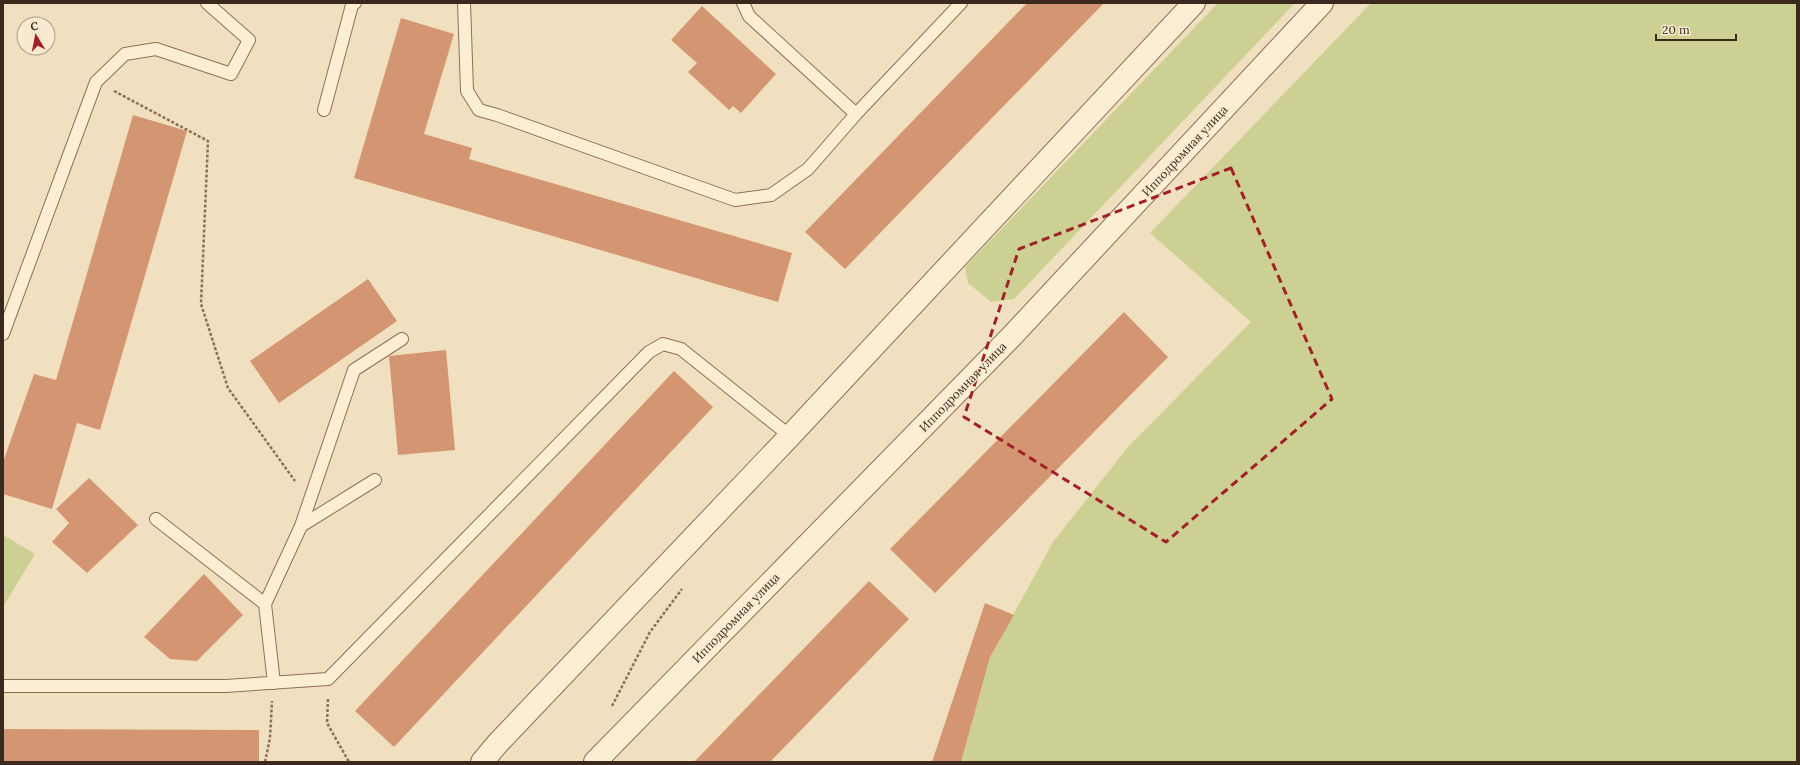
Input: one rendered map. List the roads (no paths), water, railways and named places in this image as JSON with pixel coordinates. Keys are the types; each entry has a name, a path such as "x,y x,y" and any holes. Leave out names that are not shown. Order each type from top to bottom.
{"street":[{"path":"484,761 1194,3"},
{"name":"Ипподромная улица","path":"595,762 1011,337 1322,3"}],"lane":[{"path":"3,334 96,82 125,54 156,49 231,74 249,40 207,3"},
{"path":"324,110 352,5 355,3"},
{"path":"464,3 467,91 479,110 497,115 735,200 771,195 808,169 856,114 960,3"},
{"path":"743,3 749,16 856,114"},
{"path":"274,683 265,604 301,526 354,370 402,339"},
{"path":"3,686 226,686 328,679 649,352 662,344 681,349 790,436"},
{"path":"301,526 375,480"},
{"path":"156,519 265,604"}]}
